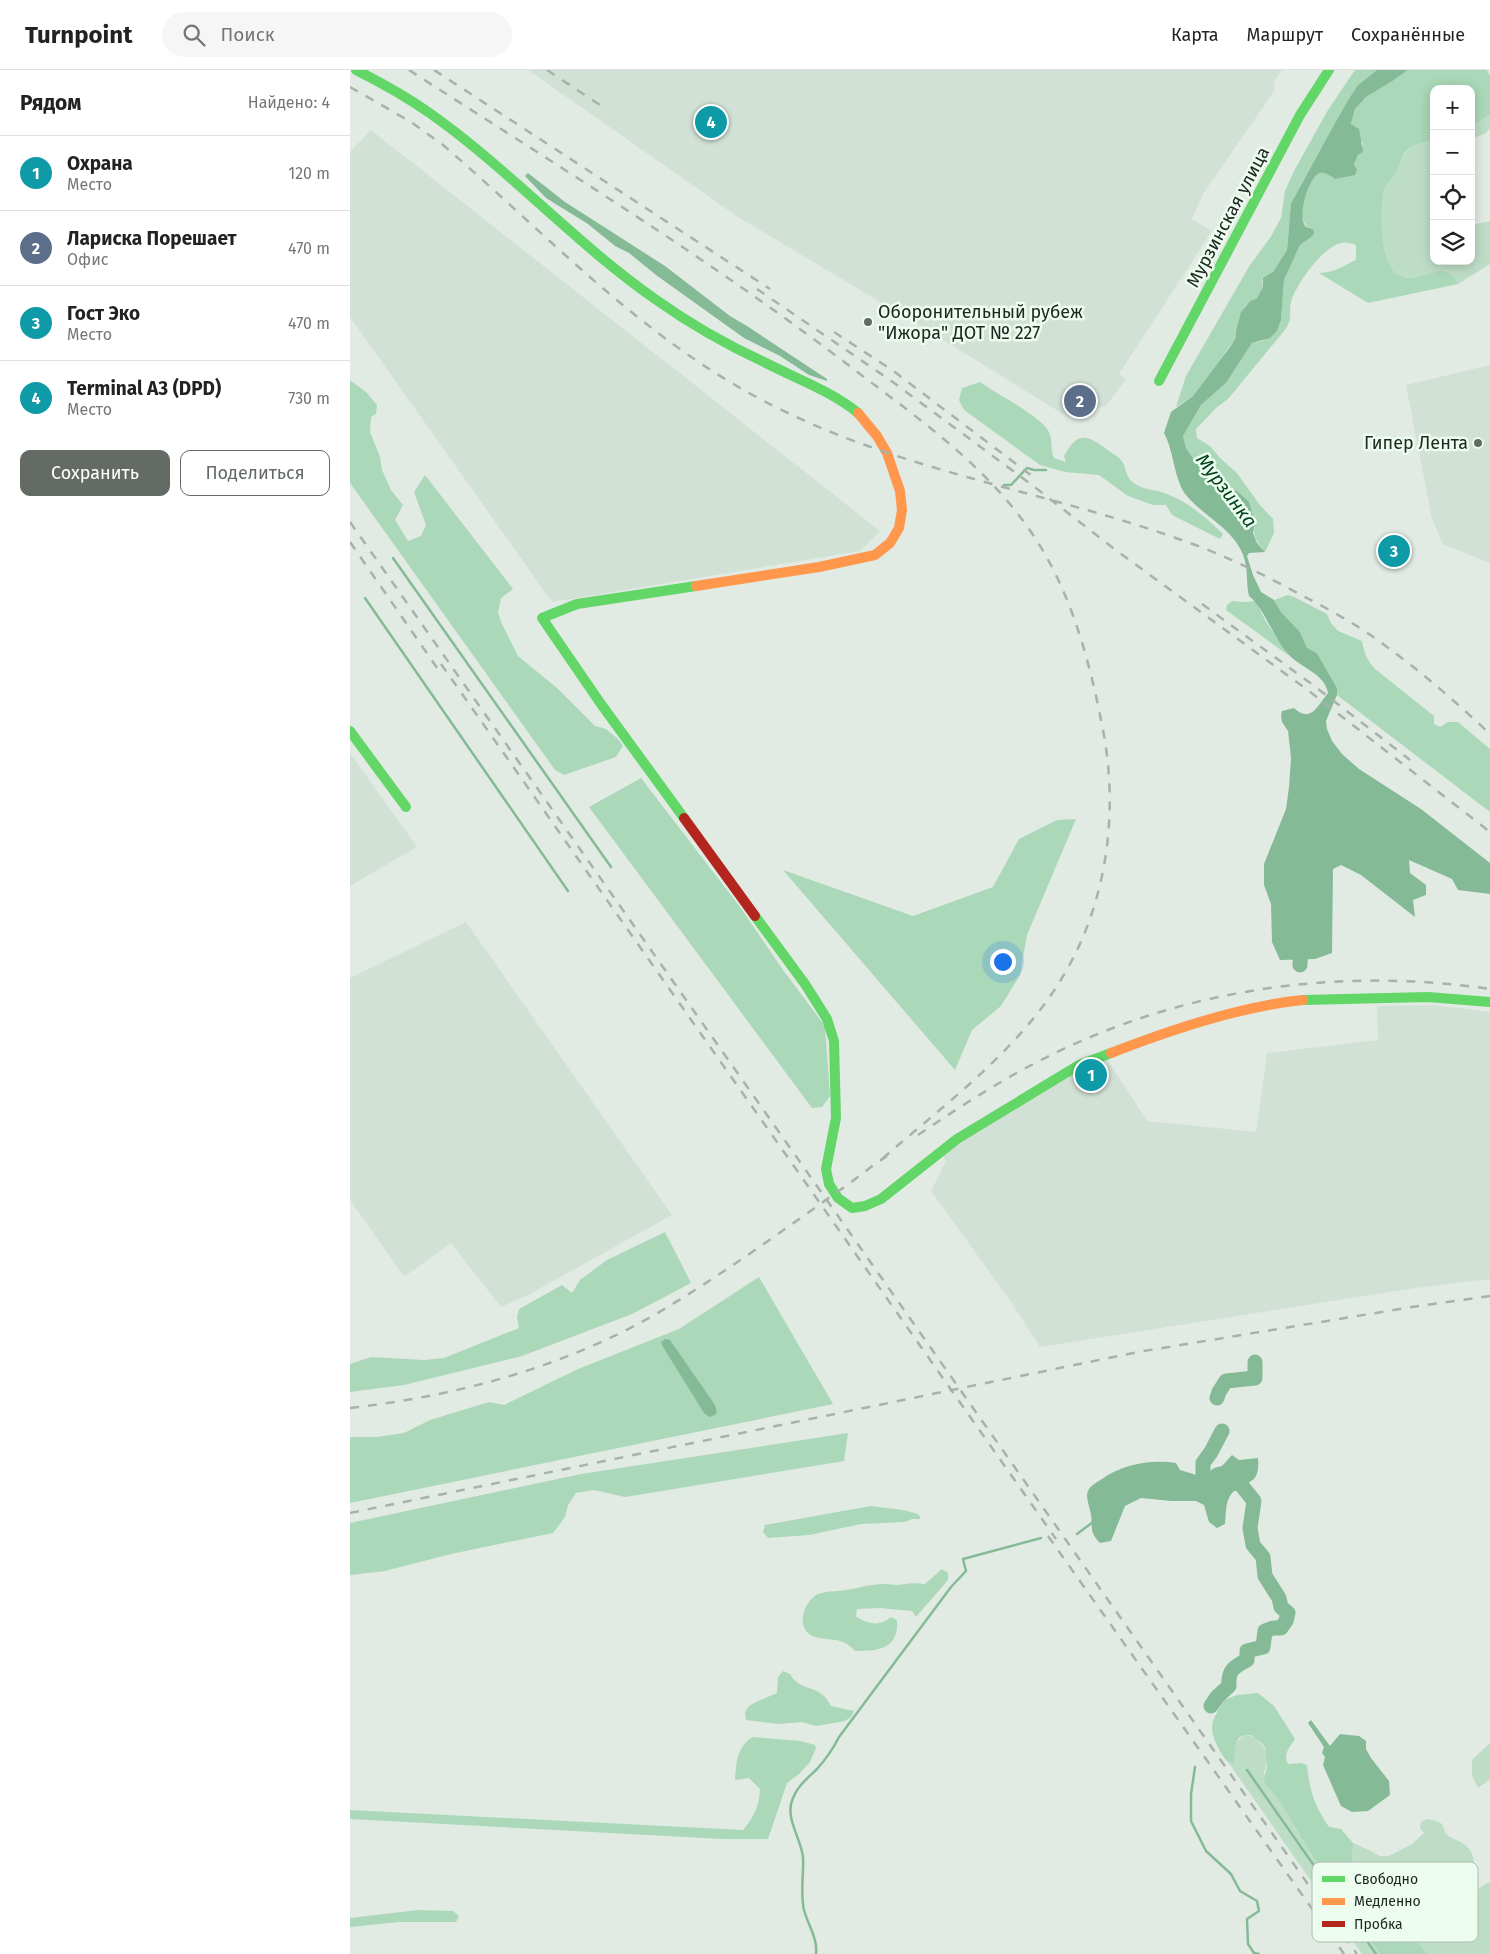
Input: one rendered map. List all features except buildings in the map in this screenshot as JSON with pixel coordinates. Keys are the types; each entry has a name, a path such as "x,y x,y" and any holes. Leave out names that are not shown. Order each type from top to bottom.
{"street":[{"path":"356,70 395,91 449,128 486,157 623,276 676,314 750,356 841,399 867,422 889,457 901,498 900,524 893,541 883,551 875,555 819,567 576,604 542,618 601,704 804,984 827,1019 834,1041 837,1099 834,1130 826,1169 829,1184 838,1198 844,1203 852,1208 881,1199 957,1139 1079,1065 1131,1045 1204,1021 1275,1003 1303,1000 1428,997 1490,1002"},
{"name":"Мурзинская улица","path":"1159,381 1300,115 1329,70"},
{"path":"350,731 406,807"}],"shaded area":[{"path":"528,70 1282,70 1274,82 1275,90 1203,194 1192,219 1212,231 1119,374 1126,379 1106,406 1063,414 738,217"},
{"path":"1355,70 1377,70 1358,85 1291,203 1287,250 1273,272 1262,281 1263,287 1257,298 1245,306 1236,331 1236,337 1216,366 1193,396 1176,407 1186,376 1250,265 1270,238 1281,218 1285,191 1295,169 1328,110"},
{"path":"1408,70 1487,70 1490,76 1490,114 1475,124 1475,85 1430,85 1430,141 1417,144 1406,151 1397,172 1385,188 1383,197 1382,233 1384,245 1387,257 1396,273 1407,278 1413,278 1443,271 1455,277 1458,284 1368,303 1319,273 1334,270 1356,260 1356,245 1347,243 1341,243 1326,251 1304,276 1291,302 1290,319 1284,331 1228,399 1216,408 1196,429 1197,438 1210,446 1237,473 1259,504 1273,519 1274,533 1265,552 1256,539 1254,532 1255,524 1237,491 1224,485 1217,472 1201,465 1192,457 1186,448 1183,436 1201,405 1226,383 1252,343 1262,341 1277,331 1281,320 1284,280 1300,245 1310,238 1312,228 1307,227 1302,214 1310,184 1320,173 1335,179 1355,166 1354,164 1363,144 1351,124 1355,109 1366,97"},
{"path":"1490,114 1490,128 1486,133 1475,138 1475,124"},
{"path":"371,130 880,531 860,551 552,602 350,317 350,152"},
{"path":"1430,141 1430,265 1475,265 1475,224 1490,221 1490,264 1458,284 1455,277 1442,272 1413,278 1407,278 1396,273 1387,257 1384,245 1382,207 1385,188 1397,172 1404,153 1411,147"},
{"path":"1490,365 1490,563 1443,544 1432,519 1406,385"},
{"path":"350,380 366,392 377,405 376,414 371,417 370,432 380,457 382,470 391,490 403,505 395,520 408,541 421,536 426,525 414,492 425,475 513,589 501,598 498,612 518,656 557,688 595,726 606,729 618,739 623,746 616,757 564,775 555,770 350,483"},
{"path":"980,382 1028,412 1045,426 1050,435 1054,458 1066,462 1064,456 1074,442 1084,438 1095,441 1121,459 1129,478 1133,482 1144,488 1175,497 1190,506 1223,534 1220,539 1172,515 1166,505 1153,505 1128,496 1099,475 1065,472 1040,465 964,410 959,400 962,388"},
{"path":"1288,595 1327,614 1331,623 1338,631 1362,641 1366,656 1375,669 1434,716 1434,724 1440,727 1448,722 1458,722 1490,749 1490,812 1337,695 1337,688 1317,653 1307,648 1300,632 1281,612 1274,600"},
{"path":"1232,601 1256,601 1265,620 1288,655 1226,610 1227,605"},
{"path":"350,753 417,847 350,886"},
{"path":"641,778 740,907 783,970 825,1026 830,1096 822,1107 812,1108 589,807"},
{"path":"1076,819 1027,935 1020,975 1001,1006 972,1030 955,1070 783,870 913,916 993,887 1019,839 1057,820"},
{"path":"466,922 672,1215 528,1295 501,1307 451,1243 408,1274 403,1275 350,1200 350,978"},
{"path":"1434,1005 1490,1012 1490,1279 1415,1288 1040,1347 1009,1299 931,1191 946,1161 941,1153 1080,1068 1106,1057 1147,1121 1256,1132 1267,1053 1378,1040 1377,1006"},
{"path":"665,1232 691,1283 632,1314 522,1356 404,1385 350,1392 350,1364 371,1357 424,1360 444,1358 519,1328 517,1317 519,1309 562,1285 572,1293 580,1280 607,1260"},
{"path":"759,1277 833,1404 350,1503 350,1437 376,1437 404,1433 430,1420 489,1402 504,1405 578,1369 679,1329"},
{"path":"848,1433 844,1461 625,1497 594,1490 576,1493 568,1505 565,1517 553,1533 451,1554 385,1571 350,1575 350,1523 581,1474"},
{"path":"871,1506 903,1510 918,1514 921,1519 912,1519 905,1522 861,1524 809,1535 768,1538 763,1532 765,1525"},
{"path":"942,1569 948,1573 948,1580 916,1617 912,1611 880,1608 857,1609 856,1617 870,1623 882,1622 891,1617 897,1620 895,1637 886,1646 879,1649 855,1651 843,1642 812,1636 805,1629 803,1624 804,1610 809,1602 820,1593 879,1584 925,1584"},
{"path":"783,1671 790,1674 799,1684 821,1694 831,1706 854,1711 851,1717 845,1721 816,1726 802,1722 779,1724 746,1720 745,1712 749,1706 777,1693 778,1677"},
{"path":"1258,1693 1274,1706 1295,1739 1286,1754 1288,1764 1301,1763 1307,1765 1316,1805 1324,1819 1329,1827 1341,1829 1353,1843 1352,1862 1316,1862 1278,1799 1266,1785 1264,1779 1267,1767 1265,1748 1262,1743 1251,1735 1244,1735 1236,1743 1234,1762 1228,1762 1222,1755 1215,1740 1212,1726 1224,1700 1237,1695"},
{"path":"1244,1735 1251,1736 1261,1743 1264,1748 1266,1766 1264,1772 1270,1790 1278,1799 1316,1862 1312,1862 1312,1882 1228,1762 1234,1762 1236,1743"},
{"path":"753,1737 800,1741 815,1745 816,1748 810,1762 787,1783 768,1839 722,1839 350,1819 350,1810 743,1830 755,1811 760,1789 749,1778 735,1780 736,1767 741,1750"},
{"path":"1490,1743 1490,1779 1478,1788 1472,1776 1472,1760"},
{"path":"1427,1819 1442,1824 1450,1837 1460,1841 1470,1850 1474,1862 1352,1862 1353,1843 1380,1856 1389,1856 1412,1844 1424,1833 1420,1828 1421,1822"},
{"path":"1490,1883 1490,1954 1427,1954 1417,1942 1478,1942 1478,1889"},
{"path":"418,1910 453,1911 459,1916 456,1922 399,1922 350,1927 350,1918"},
{"path":"1354,1942 1371,1942 1380,1954 1362,1954"},
{"path":"1371,1942 1417,1942 1427,1954 1380,1954"}],"water":[{"path":"1377,70 1408,70 1366,97 1355,109 1351,124 1359,129 1363,152 1358,155 1354,164 1357,170 1355,175 1335,179 1320,173 1312,181 1305,198 1302,215 1306,227 1313,229 1314,234 1300,245 1284,280 1281,320 1277,331 1270,338 1252,343 1226,383 1201,405 1183,436 1186,448 1192,457 1201,465 1217,472 1224,485 1237,491 1249,502 1255,524 1253,533 1257,543 1265,552 1249,553 1247,556 1261,592 1274,600 1281,612 1300,632 1307,648 1317,653 1337,688 1337,695 1326,721 1332,741 1342,754 1359,769 1421,809 1490,863 1490,894 1458,890 1452,879 1409,860 1410,873 1426,885 1426,895 1413,900 1415,917 1361,875 1341,865 1333,869 1332,953 1315,959 1280,960 1272,942 1271,904 1264,885 1264,864 1286,809 1289,787 1291,758 1288,731 1282,722 1281,715 1282,711 1294,708 1305,714 1310,713 1314,711 1328,693 1326,686 1318,676 1295,660 1285,650 1260,608 1249,596 1246,565 1241,550 1228,533 1193,503 1182,489 1164,433 1171,412 1193,396 1236,337 1241,312 1250,301 1257,298 1263,287 1263,278 1273,272 1287,250 1291,203 1347,102 1358,85"},
{"path":"528,173 565,202 665,266 730,316 827,379 827,381 809,375 780,356 744,338 656,275 629,253 615,246 588,224 546,198 525,176"},
{"path":"665,1339 670,1340 715,1405 717,1412 715,1415 709,1417 704,1413 663,1347 661,1342"},
{"path":"1232,1455 1239,1460 1258,1458 1258,1468 1253,1479 1234,1491 1228,1499 1225,1524 1217,1528 1209,1522 1204,1505 1196,1501 1141,1498 1125,1506 1111,1541 1100,1543 1094,1536 1087,1495 1093,1485 1110,1474 1128,1466 1147,1462 1167,1462 1176,1463 1180,1470 1203,1477 1214,1468 1222,1466"},
{"path":"1311,1720 1330,1746 1340,1734 1359,1736 1366,1741 1366,1749 1371,1758 1389,1781 1390,1795 1368,1811 1352,1812 1341,1806 1323,1765 1325,1757 1322,1753 1324,1747 1308,1723"}],"waterway":[{"path":"1004,485 1011,485 1027,468 1046,470"},
{"path":"393,558 611,867"},
{"path":"365,598 568,891"},
{"name":"Мурзинка","path":"1300,965 1301,939"},
{"name":"Мурзинка","path":"1217,1398 1226,1381 1255,1378 1255,1362"},
{"name":"Мурзинка","path":"1211,1706 1217,1697 1229,1686 1229,1677 1232,1670 1247,1660 1247,1651 1263,1647 1265,1631 1281,1628 1286,1621 1288,1613 1281,1607 1279,1598 1265,1576 1263,1557 1253,1545 1250,1528 1254,1501 1242,1486 1241,1481 1233,1484 1203,1477 1203,1463 1222,1431"},
{"path":"1077,1534 1093,1522"},
{"path":"816,1954 814,1937 803,1903 802,1850 790,1813 795,1793 800,1785 826,1758 839,1737 951,1587 966,1571 963,1559 1041,1538"},
{"name":"Мурзинка","path":"1195,1767 1191,1794 1191,1821 1206,1851 1231,1874 1240,1891 1257,1901 1259,1911 1247,1919 1248,1944 1254,1953 1259,1954"},
{"path":"1247,1770 1312,1863"},
{"path":"1368,1942 1376,1954"}],"railway":[{"path":"409,70 581,180 750,293 806,333 930,428 974,466 1014,508 1045,554 1068,602 1092,679 1108,761 1109,825 1099,889 1090,920 1062,978 1024,1029 1002,1053 955,1097 882,1159"},
{"path":"434,70 770,289"},
{"path":"547,70 603,107"},
{"path":"350,87 411,122 443,145 607,292 693,358 740,388 790,414 838,435 887,453 1137,525 1232,560 1325,607 1367,633 1427,678 1490,734"},
{"path":"757,289 890,380 1032,485 1113,548 1309,691 1490,832"},
{"path":"834,332 892,370 1032,476"},
{"path":"350,522 1312,1890"},
{"path":"350,542 442,675"},
{"path":"1202,604 1313,685 1410,760"},
{"path":"441,664 1056,1539"},
{"path":"918,1135 1016,1073 1051,1055 1103,1032 1156,1013 1210,999 1266,989 1322,983 1378,981 1434,983 1490,989"},
{"path":"350,1408 429,1396 508,1377 583,1350 620,1333 656,1314 729,1268 887,1156"},
{"path":"350,1513 1138,1352 1490,1296"},
{"path":"1048,1536 1312,1909"},
{"path":"1336,1942 1344,1954"},
{"path":"1349,1942 1357,1954"}],"traffic: fast":[{"path":"356,70 413,102 460,136 597,254 668,308 751,356 825,392 858,413"},
{"path":"1159,381 1300,115 1329,70"},
{"path":"684,818 601,704 542,618 577,604 696,586"},
{"path":"350,731 406,807"},
{"path":"755,916 805,984 827,1019 834,1041 836,1118 826,1169 829,1184 838,1198 852,1208 865,1206 881,1199 957,1139 1079,1065 1111,1053"},
{"path":"1303,1000 1428,997 1490,1002"}],"traffic: slow":[{"path":"696,586 819,567 875,555 890,543 899,528 902,510 900,491 887,453 877,436 858,413"},
{"path":"1111,1053 1230,1013 1303,1000"}],"traffic: jam":[{"path":"684,818 755,916"}],"place":[{"name":"Terminal A3 (DPD)","path":"711,122"},
{"name":"Оборонительный рубеж \"Ижора\" ДОТ № 227","path":"868,322"},
{"name":"Лариска Порешает","path":"1080,401"},
{"name":"Гипер Лента","path":"1478,443"},
{"name":"Гост Эко","path":"1394,551"},
{"name":"Охрана","path":"1091,1075"}]}
